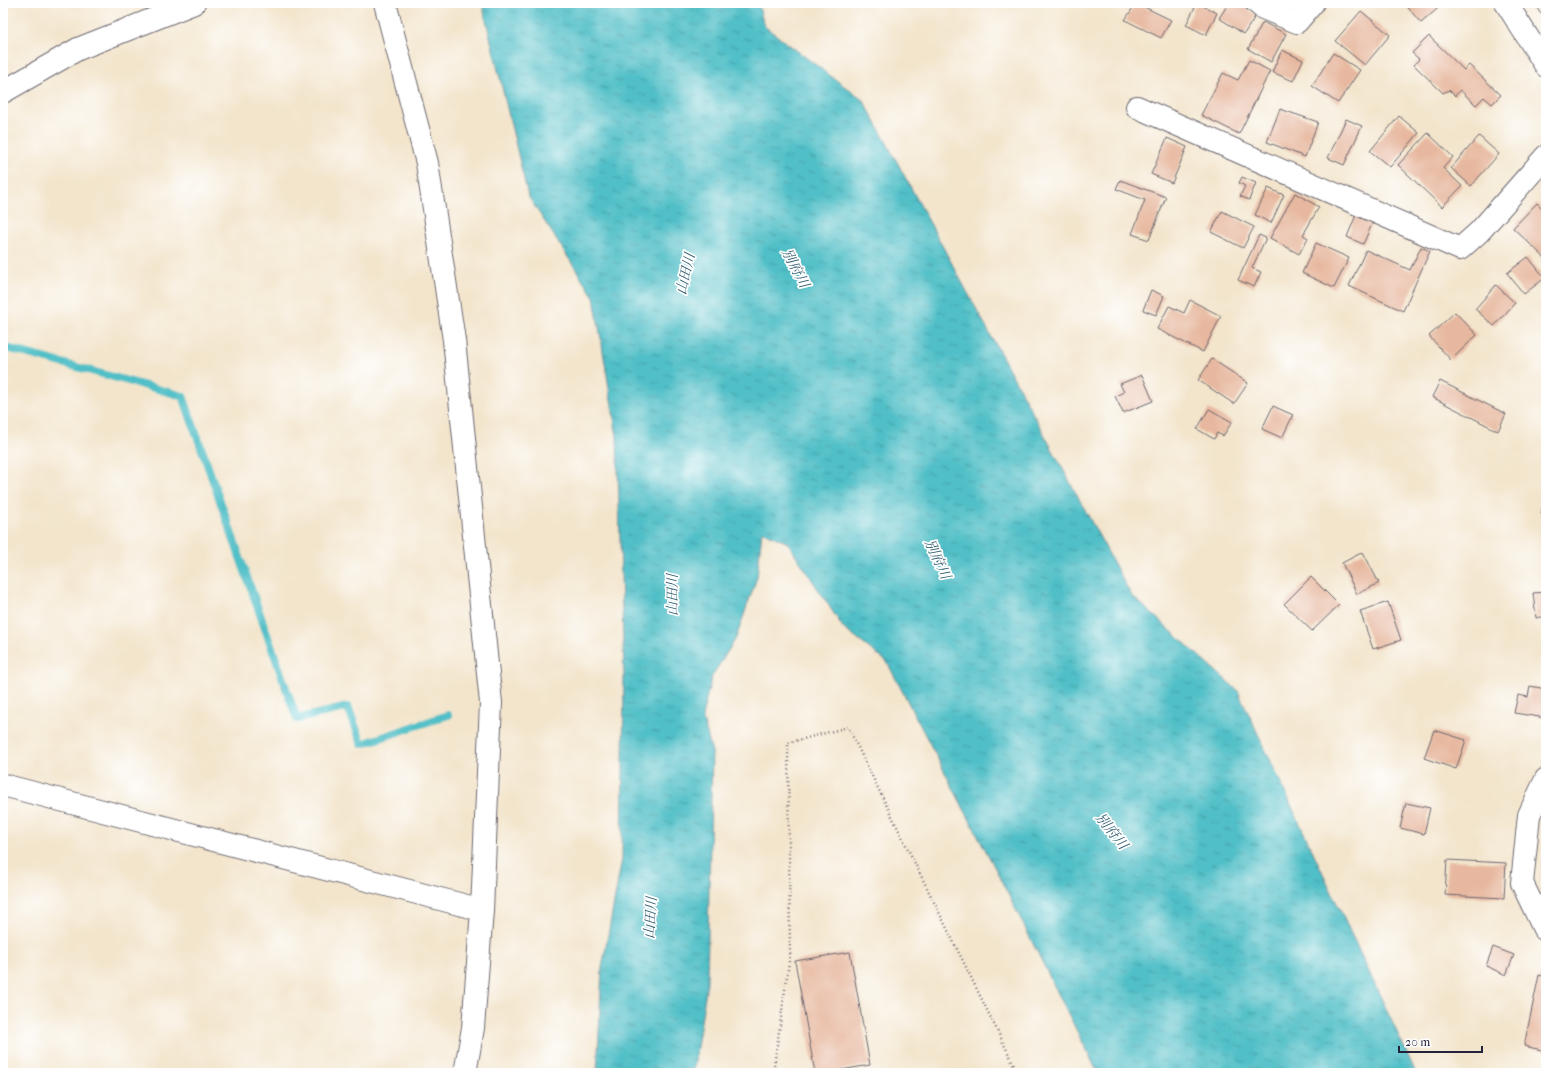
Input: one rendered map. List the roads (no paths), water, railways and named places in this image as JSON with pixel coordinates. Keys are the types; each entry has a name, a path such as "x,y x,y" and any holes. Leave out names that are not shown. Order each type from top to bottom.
{"street":[{"path":"3,92 78,49 194,3"},
{"path":"385,3 427,163 454,340 491,703 482,910 473,1028 465,1073"},
{"path":"1257,3 1263,8 1297,22 1313,3"},
{"path":"1506,3 1546,66"},
{"path":"1137,107 1460,249 1479,232 1546,156"},
{"path":"1546,779 1529,815 1522,883 1544,929 1546,930"},
{"path":"3,785 482,910"}],"water":[{"path":"482,3 758,3 764,26 864,101 1131,595 1238,691 1416,1073 1098,1073 996,870 887,662 844,629 788,543 762,531 757,577 736,638 712,676 702,716 712,752 707,983 693,1073 597,1073 602,968 622,859 624,674 617,436 594,297 528,196"}],"waterway":[{"path":"3,347 183,396 297,719 348,707 362,744 448,715"}],"water label":[{"name":"別府川","path":"796,268"},
{"name":"山田川","path":"685,274"},
{"name":"別府川","path":"938,559"},
{"name":"山田川","path":"672,595"},
{"name":"別府川","path":"1112,831"},
{"name":"山田川","path":"650,918"}]}
